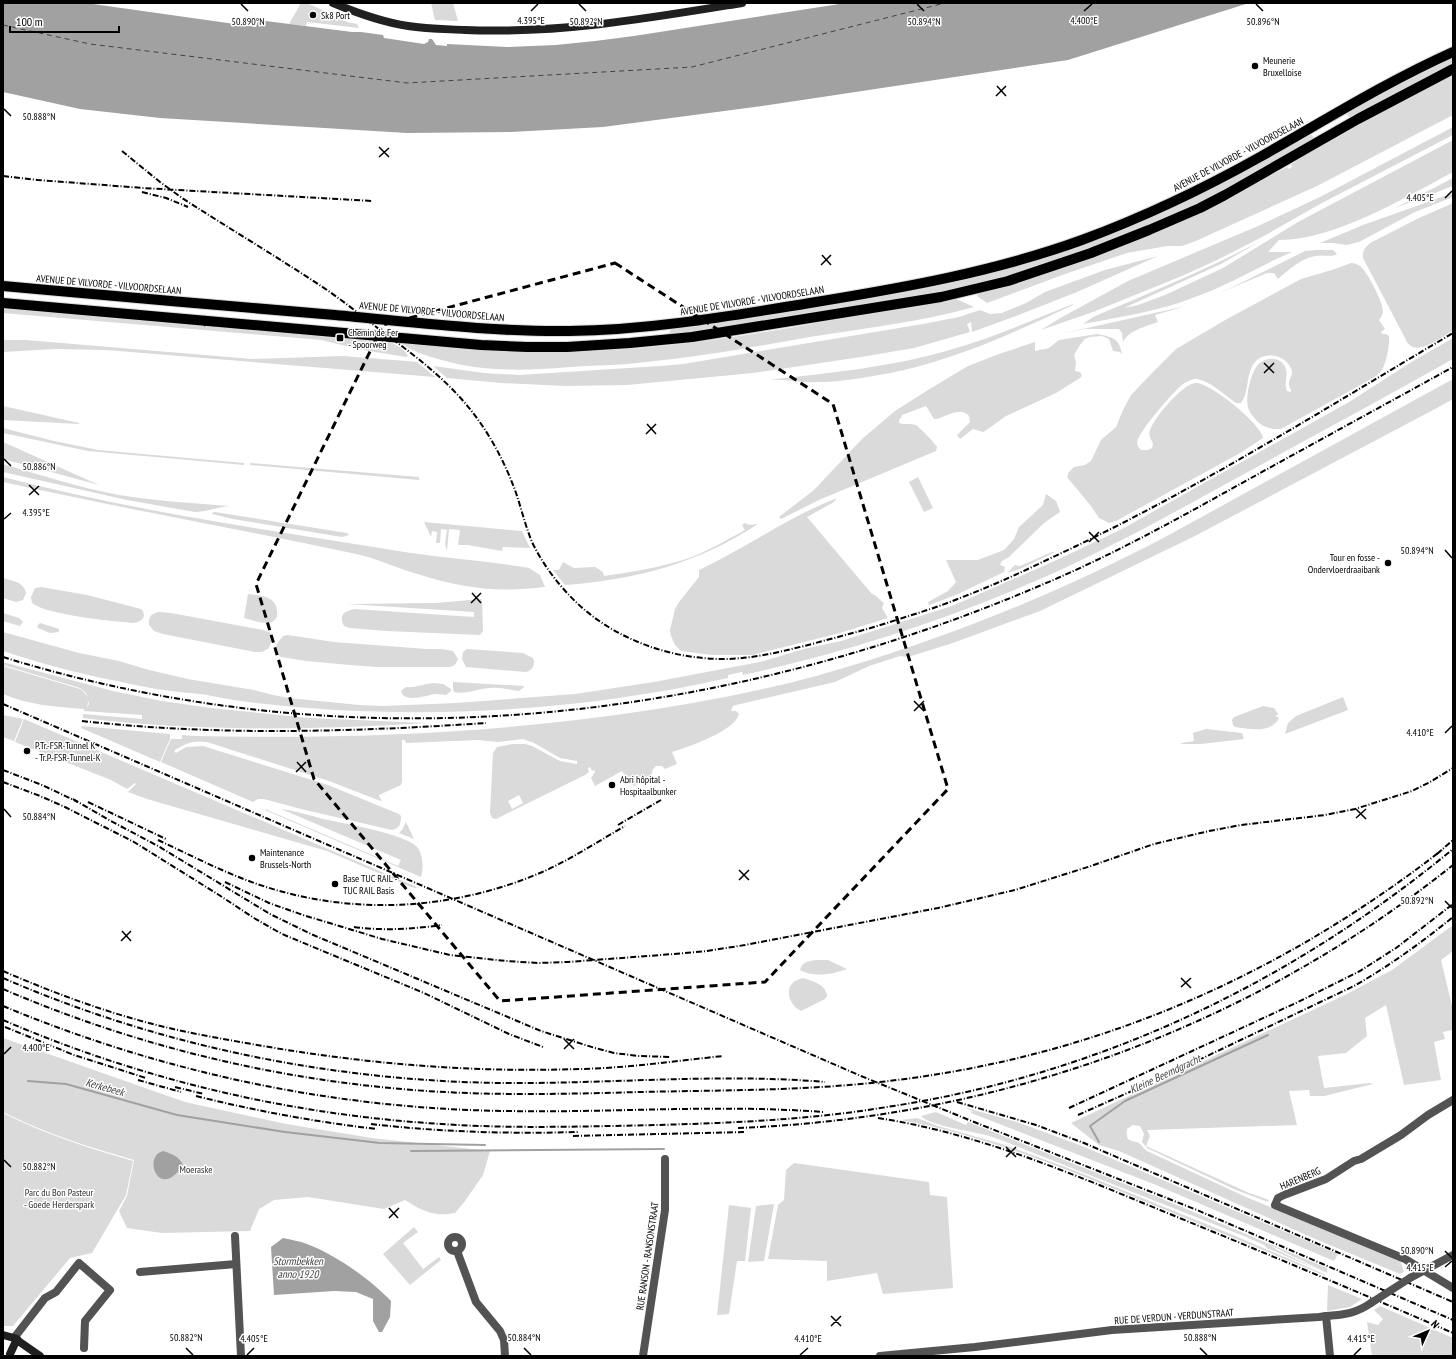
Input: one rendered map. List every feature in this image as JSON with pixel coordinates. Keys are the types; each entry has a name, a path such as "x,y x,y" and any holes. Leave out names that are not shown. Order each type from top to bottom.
{"main road":[{"path":"333,3 370,17 409,26 451,30 497,31 583,27 671,15 742,3"},
{"name":"AVENUE DE VILVORDE - VILVOORDSELAAN","path":"3,286 409,322 528,330 571,331 625,329 745,314 946,279 1025,258 1081,240 1148,213 1206,186 1256,160 1386,86 1453,52"},
{"path":"3,303 481,345 527,347 567,347 630,343 734,331 964,292 1008,281 1091,253 1213,202 1358,119 1453,69"},
{"path":"3,1335 15,1339 40,1356"},
{"path":"9,1355 15,1339"}],"street":[{"name":"HARENBERG","path":"1423,1270 1405,1259 1275,1205 1278,1198 1326,1179 1401,1135 1428,1115 1453,1100"},
{"name":"RUE RANSON - RANSONSTRAAT","path":"643,1356 665,1210 665,1158"},
{"path":"235,1236 241,1356"},
{"path":"458,1251 476,1302 500,1331 504,1340 505,1356"},
{"name":"RUE DE VERDUN - VERDUNSTRAAT","path":"880,1356 975,1347 1112,1330 1326,1316 1357,1312 1423,1270 1453,1254"},
{"path":"15,1339 45,1298 56,1292 79,1263 110,1290 85,1321 84,1348"},
{"path":"140,1272 236,1264"},
{"path":"1423,1270 1453,1288"},
{"path":"1326,1316 1330,1356"}],"highlighted area":[{"path":"615,263 833,404 948,789 765,982 500,1001 314,779 256,584 383,325"}],"green space":[{"name":"Sk8 Port","path":"301,3 307,3 331,14 332,16 357,24 359,28 307,22 306,26 289,24"},
{"path":"431,3 453,3 458,21 435,20"},
{"path":"1453,56 1453,65 1350,118 1347,115 1349,110"},
{"path":"1453,75 1453,115 1317,186 1182,246 1167,246 1127,253 987,303 977,296 978,293 1080,262 1149,236 1214,206 1287,167 1289,169 1292,167 1291,165 1302,157 1400,102"},
{"path":"1453,127 1453,135 1320,204 1264,236 1219,259 1182,276 1093,312 1041,330 1128,281 1258,226 1322,196"},
{"path":"1310,134 1314,139 1223,191 1180,213 1115,240 1029,270 936,293 743,327 670,335 669,333 671,329 1054,253"},
{"path":"1453,140 1453,172 1369,216 1323,233 1301,238 1279,240 1268,252 1292,252 1208,292 1182,302 1154,310 1083,324 1093,317 1198,272 1259,242 1221,264 1124,308 1138,305 1165,295 1223,268 1298,222"},
{"path":"1453,178 1453,186 1395,208"},
{"path":"1453,193 1453,197 1415,212 1359,242 1347,245 1320,243 1363,225"},
{"path":"1453,203 1453,331 1426,346 1416,348 1411,346 1406,340 1363,258 1363,253 1366,247 1372,242 1417,219"},
{"path":"1333,250 1337,254 1332,256 1310,257 1295,265 1278,279 1274,273 1267,273 1215,295 1305,251"},
{"path":"1158,256 1077,292 972,332 971,322 967,324 970,332 914,348 861,357 753,373 627,385 565,386 501,383 447,378 433,366 484,373 519,375 683,364 923,324 959,317 980,310 990,314 1002,313 1026,303 1045,292 1105,270"},
{"path":"1351,263 1360,266 1367,274 1378,294 1382,307 1383,314 1379,320 1385,329 1381,332 1382,334 1389,336 1389,340 1386,359 1383,368 1379,373 1281,429 1267,428 1256,420 1251,414 1247,403 1247,398 1249,386 1255,369 1264,360 1269,359 1281,362 1286,368 1286,388 1287,391 1291,392 1289,381 1292,372 1290,366 1282,358 1270,355 1259,358 1255,362 1250,372 1246,394 1241,403 1236,403 1210,384 1199,379 1194,379 1183,384 1172,394 1144,429 1137,442 1141,450 1148,450 1152,448 1153,444 1149,432 1163,410 1184,389 1196,383 1213,390 1245,414 1263,438 1242,452 1116,521 1109,523 1099,518 1067,477 1068,473 1074,467 1085,465 1091,461 1101,440 1116,427 1131,395 1152,373 1176,349 1227,319 1301,279"},
{"path":"956,299 974,307 913,321 724,352 624,364 548,369 493,369 457,364 438,359 413,350 400,342 554,351 629,349 698,342 766,332"},
{"path":"1073,304 976,348 951,357 899,371 830,382 767,380 861,369 930,355 983,339"},
{"path":"1186,306 1155,315 1158,322 1134,331 1129,334 1123,342 1122,333 1119,329 1085,329 1056,335"},
{"path":"3,307 385,341 398,346 408,356 406,357 363,350 321,340 3,313"},
{"path":"1097,334 1114,339 1121,349 1122,355 1120,352 1113,351 1109,339 1102,336 1085,339 1074,355 1076,362 1075,371 1080,372 1082,376 1080,378 1056,393 1006,416 985,431 983,432 973,429 960,439 957,435 970,422 969,416 966,413 958,412 934,419 926,406 902,415 899,423 916,425 936,445 936,451 819,500 781,519 779,517 814,490 862,439 895,411 968,366 1035,342 1035,351 1049,348 1059,340"},
{"path":"1453,338 1453,359 1179,510 1068,566 1012,591 913,628 845,649 743,675 742,672 728,675 728,678 680,688 582,703 484,711 385,712 273,705 144,687 74,672 3,651 3,632 79,653 119,661 188,679 254,690 289,698 383,706 456,703 575,694 654,682 760,662 804,649 841,641 952,606 1059,559 1122,529 1349,402 1413,361"},
{"path":"3,340 26,340 252,359 343,356 406,361 417,362 435,377 106,350 55,349 3,352"},
{"path":"1453,379 1453,399 1195,536 1040,611 950,644 908,657 900,656 869,666 835,682 733,706 731,711 736,711 739,714 736,720 729,726 710,738 672,752 677,764 665,769 662,766 656,766 653,769 650,779 634,786 630,784 622,771 595,786 591,778 595,772 594,770 592,771 590,767 588,768 589,772 585,775 496,819 492,818 490,813 493,753 497,747 512,744 525,744 532,746 560,761 577,764 577,761 560,758 534,743 523,739 498,742 478,740 406,743 405,740 402,740 401,785 379,795 382,801 329,781 207,742 198,741 190,743 174,751 176,753 186,747 203,746 328,785 399,814 401,816 400,825 392,830 264,799 258,799 253,802 161,762 171,739 182,739 182,735 303,737 463,731 570,721 696,703 768,688 862,663 951,632 1082,578 1167,536","holes":["519,795 523,803 512,809 508,801"]},
{"path":"3,406 79,423 79,424 3,420"},
{"path":"3,428 98,450 244,463 244,465 88,451 3,433"},
{"path":"3,442 99,485 3,459"},
{"path":"250,463 419,477 419,480 250,465"},
{"path":"3,464 75,485 119,495 229,506 195,512 127,500 3,472"},
{"path":"3,477 104,501 257,529 411,553 529,568 540,575 545,587 527,589 494,589 463,586 407,571 363,556 3,482"},
{"path":"918,477 933,508 924,512 909,482"},
{"path":"1046,494 1056,501 1060,512 1044,523 1009,557 1002,561 1000,565 1005,567 1004,572 956,595 929,605 928,602 948,591 956,582 946,560 978,560 1004,550 1014,539 1019,527 1043,505"},
{"path":"837,498 834,502 807,517 872,594 884,603 882,608 888,618 840,633 752,655 712,655 681,651 675,645 670,630 675,609 699,577 699,570 801,514"},
{"path":"215,512 347,533 349,535 342,537 233,519 212,514"},
{"path":"424,522 522,531 530,548 503,547 502,551 468,545 458,545 460,530 449,529 447,551 445,544 447,530 441,529 440,543 436,543 437,532 432,531 431,537"},
{"path":"745,523 749,525 758,524 736,538 713,549 666,567 641,574 591,583 565,585 553,570 559,570 563,562 574,568 595,567 603,572 604,576 664,565 683,560 715,546 745,530 742,525"},
{"path":"1055,552 1020,569 1007,573 1015,565 1020,566"},
{"path":"3,578 18,582 23,586 26,593 23,600 16,602 3,598"},
{"path":"41,587 87,595 141,609 144,617 139,622 133,623 80,617 51,611 32,603 31,597 35,588"},
{"path":"248,594 258,595 274,602 277,613 275,620 265,623 244,618"},
{"path":"482,599 483,631 480,635 350,628 344,626 342,619 343,614 354,609 474,617 474,612 347,604 436,603"},
{"path":"159,612 263,630 271,633 273,638 269,648 262,652 255,652 163,634 154,631 149,625 151,616 154,613"},
{"path":"3,613 19,618 23,622 20,626 3,621"},
{"path":"40,623 59,629 59,632 50,633 38,628 37,626"},
{"path":"288,635 334,642 441,649 453,651 458,659 455,665 450,667 376,667 306,661 281,657 277,654 276,645 283,636"},
{"path":"467,649 523,653 533,658 534,665 526,672 466,667 462,659 463,652"},
{"path":"3,662 113,691 162,701 211,708 309,718 427,723 298,728 212,728 126,723 83,718 83,714 142,719 142,715 84,711 84,709 43,705 13,698 3,694 3,666 80,689 85,693 87,698 86,693 80,688 3,665"},
{"path":"453,682 524,687 519,691 501,688 486,688 459,693 454,692"},
{"path":"433,683 443,684 451,689 451,691 446,695 436,694 411,698 403,695 401,691 406,687"},
{"path":"1343,697 1348,710 1285,734 1288,723 1296,716"},
{"path":"1263,706 1274,708 1278,714 1276,717 1279,718 1271,726 1253,729 1235,727 1233,725 1232,720 1234,717"},
{"path":"3,715 23,719 14,741 3,737"},
{"path":"24,719 417,887 411,887 327,851 147,799 128,792 136,784 135,783 127,789 111,780 15,742"},
{"path":"82,726 170,734 170,739 160,762 81,728"},
{"path":"1206,729 1242,733 1244,739 1201,744 1181,744 1194,741 1193,733"},
{"path":"281,809 399,837 416,846 420,852 423,865 421,877 265,810 398,866 401,860"},
{"path":"406,822 414,839 399,833"},
{"path":"1453,925 1453,951 1441,960 1453,1010 1453,1030 1443,1032 1445,1039 1434,1042 1441,1080 1404,1085 1386,1005 1365,1018 1367,1036 1346,1053 1318,1056 1324,1088 1370,1083 1373,1084 1324,1096 1310,1096 1309,1090 1289,1091 1297,1125 1147,1130 1150,1136 1146,1146 1249,1193 1269,1200 1268,1202 1236,1190 1147,1148 1142,1142 1144,1134 1140,1126 1133,1125 1127,1129 1127,1137 1130,1141 1140,1144 1147,1151 1246,1197 1400,1260 1404,1272 1400,1274 1313,1238 1119,1151 1099,1145 1071,1123 1347,994 1392,970"},
{"path":"817,960 828,960 847,969 830,974 818,975 800,970 804,963"},
{"path":"803,978 821,986 826,992 827,996 825,999 801,1011 792,1003 789,993 792,984"},
{"name":"Moeraske","path":"3,1038 185,1102 286,1124 372,1138 490,1151 483,1175 455,1213 434,1214 405,1200 384,1209 308,1197 274,1200 259,1209 250,1231 162,1233 127,1228 119,1211 127,1196 134,1160 34,1127 3,1112"},
{"path":"963,1107 1017,1122 1082,1146 1338,1254 1334,1261 1156,1185 971,1113 972,1111"},
{"path":"936,1112 966,1125 968,1122 1153,1195 1327,1268 1327,1273 1270,1245 1277,1250 1321,1271 1267,1248 1264,1245 1244,1236 1004,1141 985,1135 940,1125 921,1116"},
{"name":"Parc du Bon Pasteur - Goede Herderspark","path":"3,1113 19,1121 83,1146 133,1161 126,1195 92,1253 70,1258 13,1326 3,1326"},
{"path":"917,1118 938,1126 1002,1144 1076,1171 1233,1235 1326,1276 1075,1173 1032,1157 989,1142 901,1120"},
{"path":"794,1163 929,1182 930,1195 947,1197 953,1288 883,1294 877,1273 827,1281 827,1261 768,1259 778,1205 784,1200 786,1170"},
{"path":"774,1204 764,1261 748,1262 756,1206"},
{"path":"729,1205 751,1208 745,1261 737,1261 729,1314 717,1315"},
{"path":"414,1227 418,1232 403,1243 423,1269 439,1257 441,1260 410,1285 383,1254"},
{"path":"1328,1285 1362,1299 1350,1307 1327,1311"},
{"path":"1380,1306 1453,1338 1453,1356 1372,1356 1367,1322 1378,1325 1383,1319 1374,1310"}],"water":[{"path":"3,3 86,3 256,27 258,20 383,35 384,38 424,44 428,42 429,39 432,39 436,45 447,46 447,44 507,47 556,45 634,36 846,3 1249,3 1068,60 769,105 603,127 511,132 407,133 160,118 80,109 3,92"},
{"path":"163,1151 177,1157 183,1165 174,1175 167,1179 161,1178 156,1174 154,1167 154,1160 157,1155"},
{"name":"Stormbekken anno 1920","path":"283,1238 304,1243 329,1254 352,1268 383,1293 391,1301 390,1317 382,1332 379,1332 373,1321 373,1299 356,1292 334,1291 274,1295 271,1247"}],"waterway":[{"name":"Kleine Beemdgracht","path":"1099,1142 1090,1126 1125,1101 1268,1035"},
{"name":"Kerkebeek","path":"28,1081 66,1084 177,1115 285,1132 380,1143 485,1145"},
{"path":"411,1151 664,1149"}],"ferry route":[{"path":"3,25 90,44 407,83 692,67 945,3"}],"railway":[{"path":"122,151 182,198 291,266 334,295 434,372 458,395 490,437 511,481 536,551 546,567 564,590 594,617 629,638 667,652 687,656 728,659 760,656 781,652 878,626 942,605 984,589 1104,532 1205,479 1453,333"},
{"path":"3,176 143,188 372,201"},
{"path":"142,192 166,198 188,207"},
{"path":"3,657 136,691 270,711 404,718 538,713 672,696 803,667 933,627 1060,577 1157,530 1453,367"},
{"path":"3,704 861,1076 1197,1210 1453,1320"},
{"path":"82,721 132,726 233,731 385,729 486,723"},
{"path":"225,882 269,903 303,915 382,939 450,955 538,963 707,951 938,908 1015,890 1154,844 1209,831 1241,825 1325,815 1355,809 1412,791 1453,768"},
{"path":"3,770 42,785 78,802"},
{"path":"3,782 65,807 134,842 282,934 424,993 509,1034 543,1047"},
{"path":"73,799 158,846 270,914 311,934 541,1031 614,1053 639,1056 671,1057"},
{"path":"618,825 661,800"},
{"path":"88,802 166,839"},
{"path":"158,840 244,879 292,894 328,901 364,905 400,905 435,902 506,886 540,873 573,857 625,826"},
{"path":"1437,854 1453,840"},
{"path":"3,1020 109,1060 163,1077 273,1103 385,1119 442,1124 526,1127 749,1121 853,1112 965,1092 1041,1072 1116,1047 1188,1017 1257,982 1325,942 1390,898 1453,849"},
{"path":"3,989 52,1009 153,1043 256,1068 360,1085 441,1092 526,1094 769,1089 865,1084 972,1068 1045,1051 1116,1029 1185,1002 1252,971 1317,935 1381,895 1442,850"},
{"path":"738,1128 835,1121 931,1106 1025,1083 1117,1054 1206,1017 1292,973 1374,923 1453,865"},
{"path":"1069,1108 1298,1002 1360,971 1396,948 1453,904"},
{"path":"1078,1115 1163,1077 1354,986 1405,954 1453,917"},
{"path":"354,927 398,929 442,925"},
{"path":"3,971 91,1005 157,1025 287,1050 370,1061 454,1068 538,1070 615,1067 723,1056"},
{"path":"3,978 62,1002 123,1023 185,1041 311,1067 374,1075 438,1081 502,1083 744,1078 825,1082"},
{"path":"3,1006 64,1030 125,1050 188,1068 251,1083 314,1095 443,1109 508,1111 744,1109 823,1112"},
{"path":"5,1027 74,1055 146,1078"},
{"path":"138,1080 181,1092"},
{"path":"175,1087 204,1094"},
{"path":"196,1096 286,1116 377,1129"},
{"path":"957,1102 1036,1125 1084,1143 1453,1302"},
{"path":"878,1118 950,1133 1021,1155 1056,1168 1270,1255 1453,1333"},
{"path":"371,1124 475,1132 579,1132"},
{"path":"573,1136 745,1132"}],"place":[{"name":"Sk8 Port","path":"313,15"},
{"name":"Meunerie Bruxelloise","path":"1255,66"},
{"name":"Chemin de Fer - Spoorweg","path":"340,338"},
{"name":"Tour en fosse - Ondervloerdraaibank","path":"1388,563"},
{"name":"P.Tr.-FSR-Tunnel K - Tr.P.-FSR-Tunnel-K","path":"27,751"},
{"name":"Abri hôpital - Hospitaalbunker","path":"612,785"},
{"name":"Maintenance Brussels-North","path":"252,858"},
{"name":"Base TUC RAIL - TUC RAIL Basis","path":"335,884"}]}
